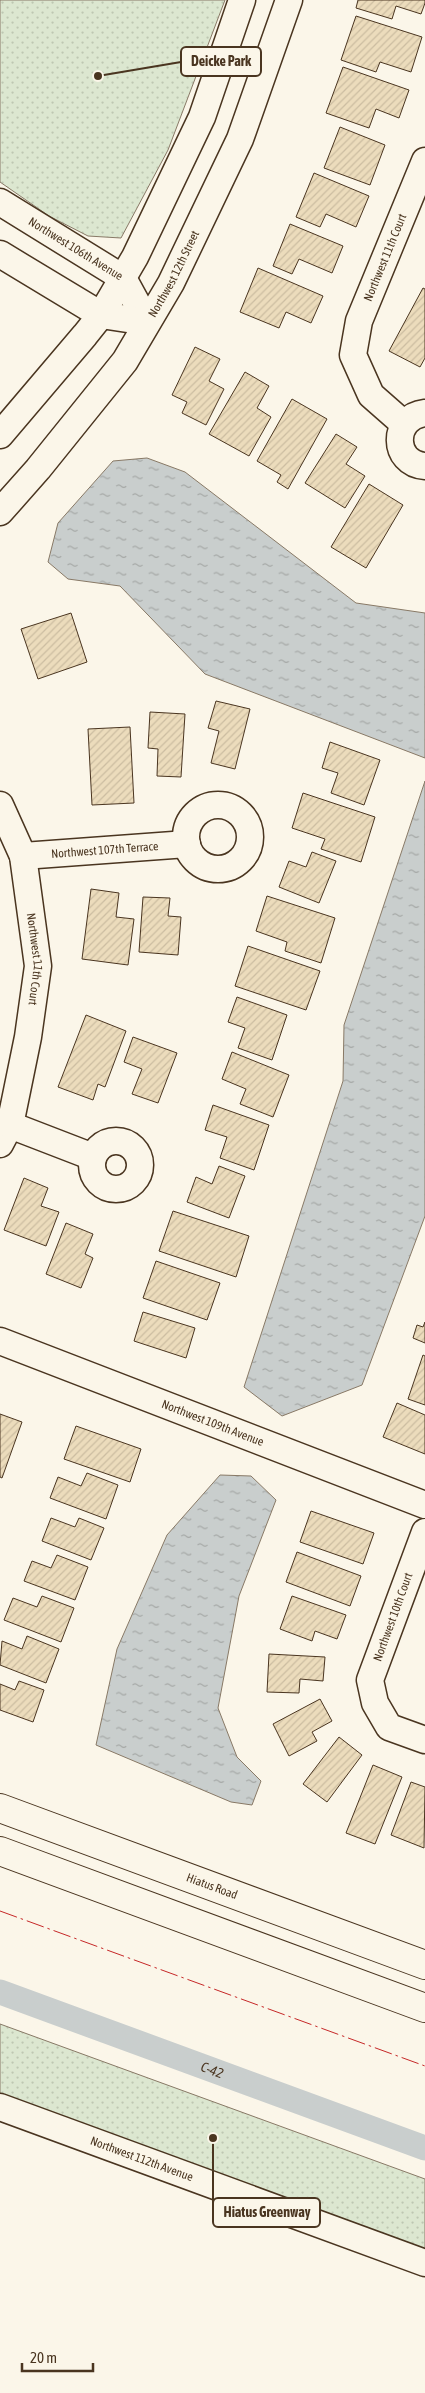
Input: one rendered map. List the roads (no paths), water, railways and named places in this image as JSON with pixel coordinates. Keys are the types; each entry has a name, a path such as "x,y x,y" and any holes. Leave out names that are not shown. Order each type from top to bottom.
{"main road":[{"name":"Hiatus Road","path":"0,1808 425,1965"},
{"path":"0,1851 425,2008"}],"street":[{"path":"0,434 101,315 135,257 202,116 242,0"},
{"name":"Northwest 12th Street","path":"0,512 38,469 125,360 171,283 240,139 289,0"},
{"name":"Northwest 11th Court","path":"415,418 371,395 353,355 359,321 425,160"},
{"name":"Northwest 106th Avenue","path":"0,202 122,278 147,322"},
{"path":"0,254 101,315 147,322"},
{"path":"415,418 399,441 402,450 413,463 425,466"},
{"name":"Northwest 11th Court","path":"0,805 23,856 38,966 28,1037 5,1135"},
{"name":"Northwest 107th Terrace","path":"23,856 187,844"},
{"path":"5,1135 93,1156"},
{"name":"Northwest 109th Avenue","path":"0,1341 425,1505"},
{"name":"Northwest 10th Court","path":"425,1532 370,1680 375,1703 389,1727 425,1740"},
{"name":"Northwest 112th Avenue","path":"0,2107 425,2263"}],"water":[{"path":"147,458 185,472 356,603 425,613 425,758 205,674 120,586 68,579 48,562 58,523 113,461"},
{"path":"425,781 425,1216 362,1385 282,1416 244,1387 343,1081 344,1025"},
{"path":"220,1475 251,1476 276,1500 239,1596 218,1708 237,1757 261,1781 252,1805 231,1802 96,1745 117,1649 167,1535"}],"waterway":[{"name":"C-42","path":"0,1992 425,2148"}],"place":[{"name":"Deicke Park","path":"98,76"},
{"name":"Hiatus Greenway","path":"213,2138"}]}
